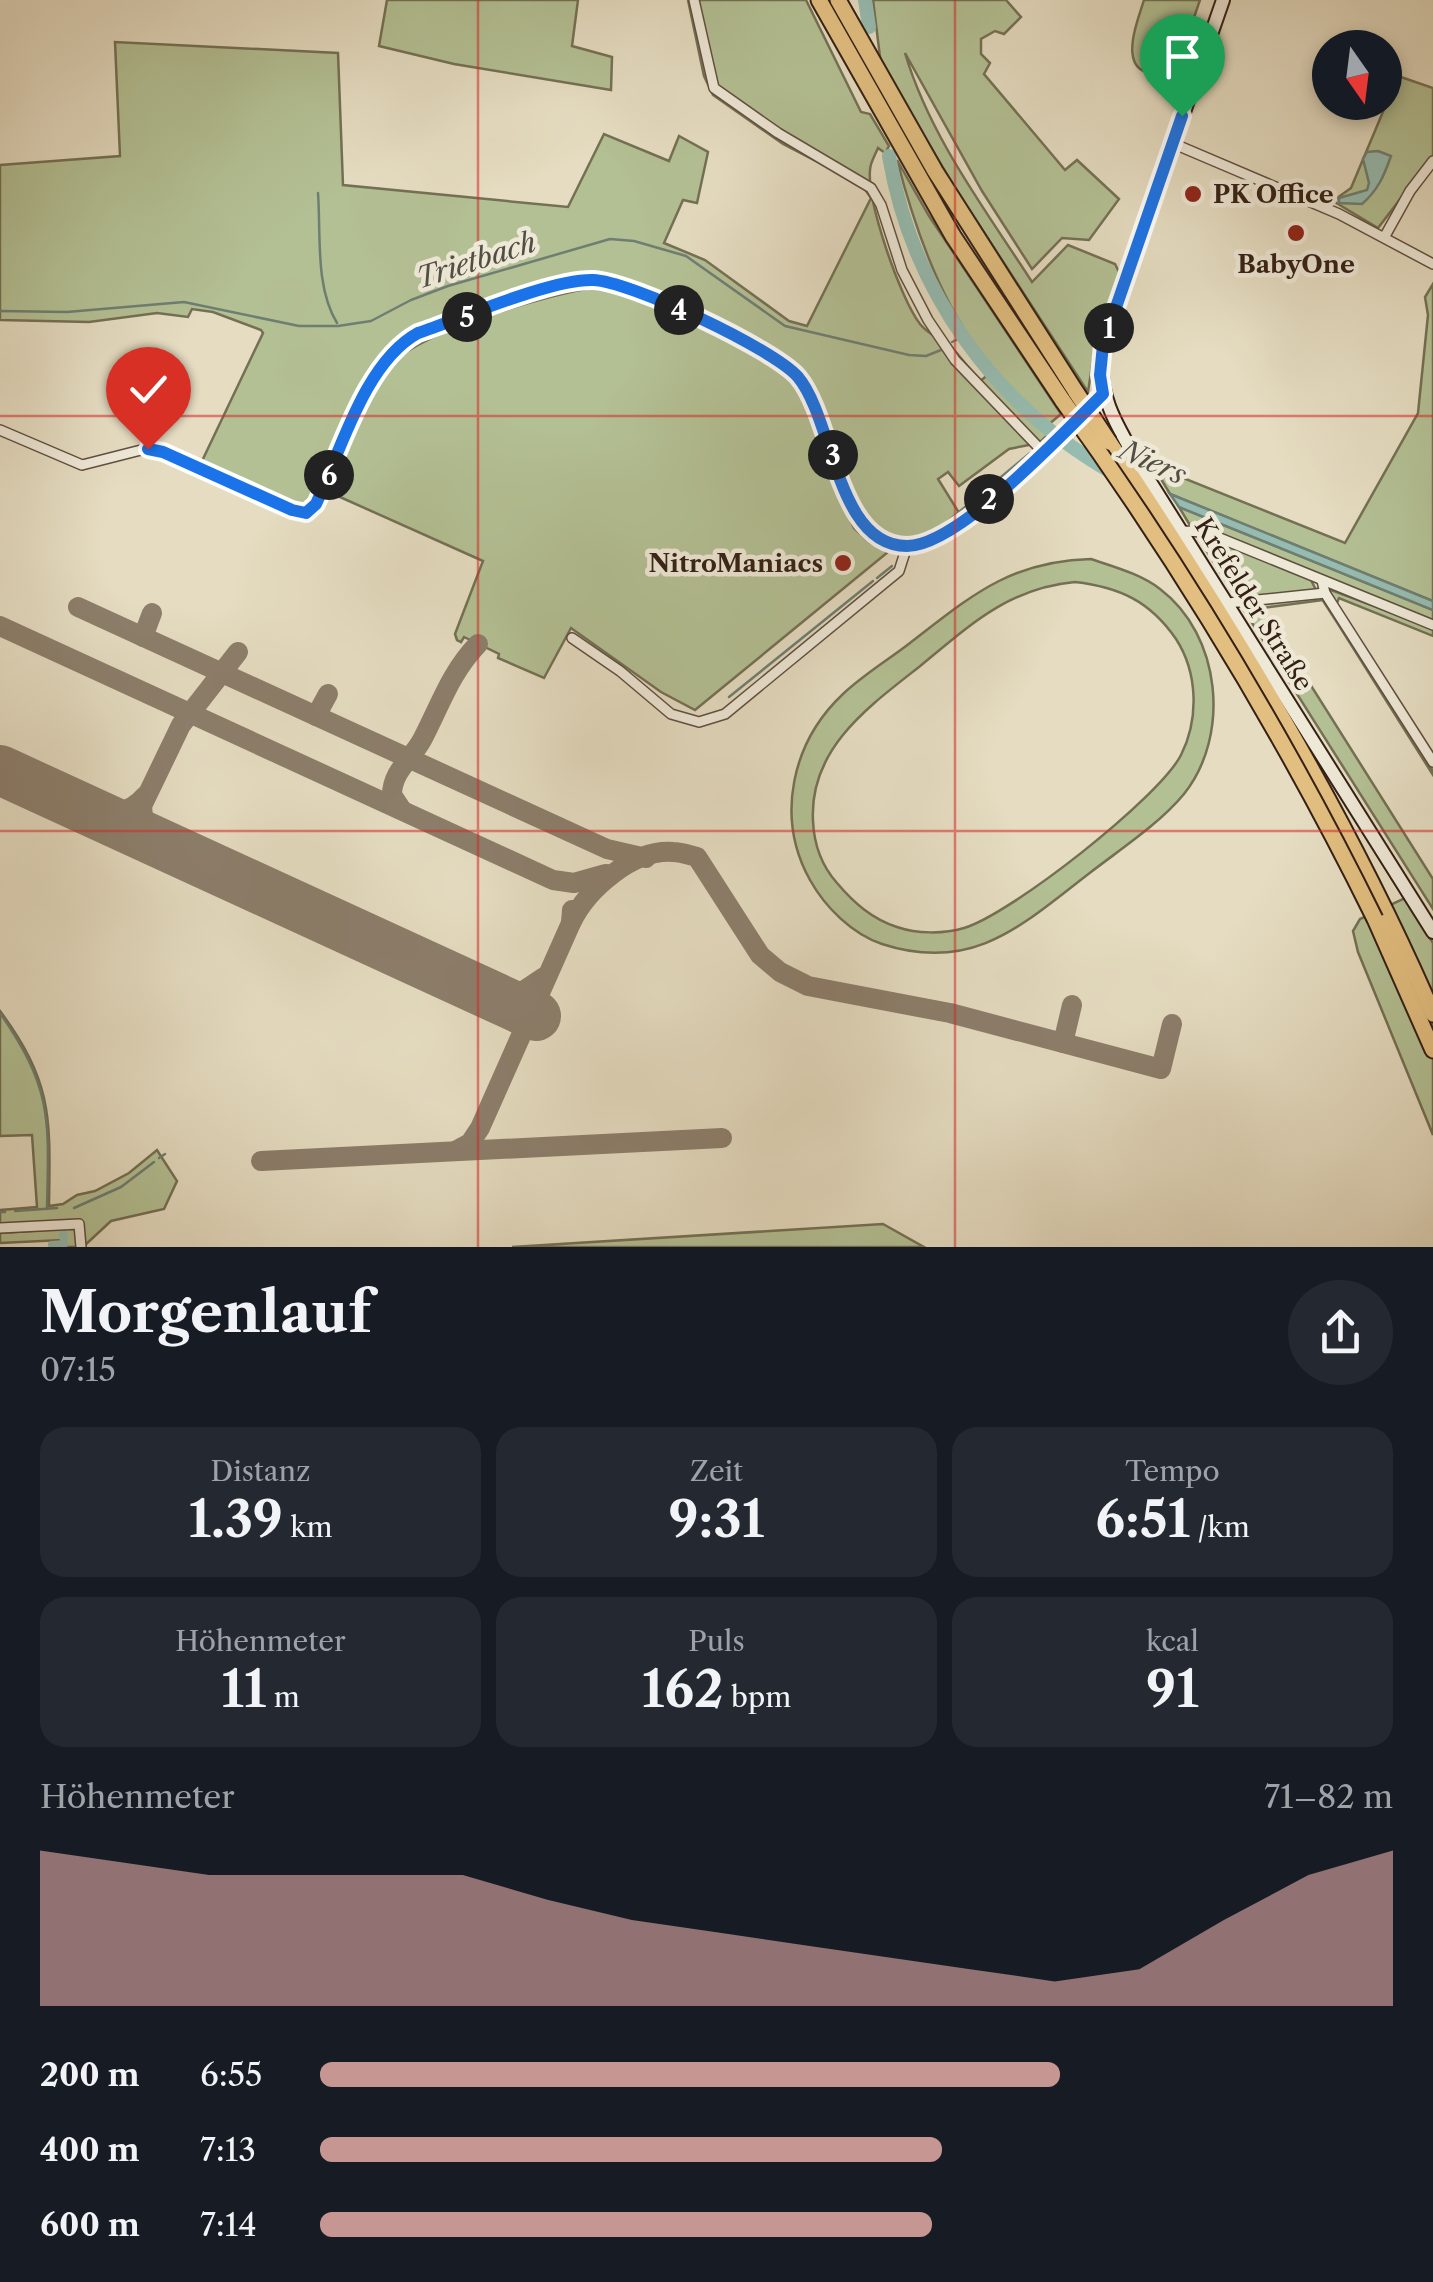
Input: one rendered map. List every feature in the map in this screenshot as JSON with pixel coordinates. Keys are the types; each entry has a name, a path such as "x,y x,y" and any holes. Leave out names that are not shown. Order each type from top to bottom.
{"highway":[{"path":"819,0 953,236 1195,572 1272,696 1334,808 1433,1050"},
{"path":"838,0 1070,397"},
{"path":"1381,916 1433,1014"}],"street":[{"path":"694,0 714,88 778,133 871,188 881,205 902,270 928,320 972,380 1048,451"},
{"name":"Krefelder Straße","path":"1222,0 1103,345 1103,394 1147,476 1433,932"},
{"path":"1172,143 1385,236 1433,264"},
{"path":"1385,236 1410,190 1433,161"},
{"path":"0,430 82,465 141,450 163,452 306,513 316,504 378,369 403,341 546,289 596,280 627,288 709,324 774,356 795,373 809,392 860,520 879,538 907,546 935,539 956,525 1048,451 1103,394"},
{"path":"1182,531 1205,532 1433,625"},
{"path":"572,638 620,671 671,714 700,722 725,714 900,571 907,546"},
{"path":"1322,581 1324,593 1433,762"},
{"path":"1228,604 1324,593"},
{"path":"0,1228 79,1224 81,1247"}],"green space":[{"path":"387,0 578,0 572,46 612,57 611,90 454,64 379,46"},
{"path":"688,0 806,0 861,112 870,114 889,146 885,153 878,148 870,167 870,185 886,249 912,311 942,345 950,345 980,381 988,375 1050,433 1039,443 1009,449 959,486 948,472 938,479 961,516 934,532 914,538 894,537 868,519 845,479 811,384 798,366 709,317 614,276 534,287 464,309 391,344 355,393 314,492 300,506 202,461 263,333 261,330 213,312 192,309 188,317 157,313 89,322 0,320 0,165 120,156 115,42 338,53 343,185 568,207 604,134 669,161 679,136 708,152 697,203 683,200 664,243 705,260 789,321 807,326 871,198 862,185 783,144 713,95 704,76"},
{"path":"873,0 1006,0 1021,17 1004,34 995,31 981,39 981,54 990,63 984,74 1065,170 1077,160 1119,199 1089,240 1062,238 1032,269 982,191 905,53 944,143 1032,282 1068,245 1115,264 1119,272 1095,346 1088,392 957,191 881,65"},
{"path":"1144,0 1200,0 1179,61 1164,74 1148,73 1134,59 1134,36"},
{"path":"1402,77 1433,88 1433,156 1378,228 1333,201 1351,188 1380,120 1402,120"},
{"path":"897,160 929,216 1061,414 1048,425 992,368 950,305 920,236"},
{"path":"1433,284 1433,601 1170,494 1158,474 1161,469 1345,543 1418,413 1428,315 1425,297"},
{"path":"596,287 672,314 733,342 797,385 814,414 854,528 888,552 695,710 661,692 571,628 544,678 498,658 499,654 464,637 461,642 457,640 455,634 483,561 331,493 366,405 395,361 433,337 460,326 521,305"},
{"path":"1179,507 1433,610 1433,622 1206,529 1191,527"},
{"path":"1197,536 1310,578 1316,590 1238,600"},
{"path":"1091,559 1144,579 1180,609 1196,632 1207,659 1213,715 1209,744 1199,770 1184,794 1152,826 1043,909 996,939 944,953 915,952 871,939 850,926 823,900 799,856 793,831 794,781 811,734 851,687 973,596 1014,574 1062,561","holes":["1091,584 1119,592 1144,606 1166,626 1183,652 1194,696 1191,726 1181,755 1115,825 1048,878 986,918 964,928 931,932 897,927 872,915 831,876 817,846 814,795 831,751 880,698 991,611 1051,586"]},
{"path":"1331,590 1433,628 1433,636 1339,598 1336,605 1329,594"},
{"path":"1320,596 1323,600 1262,608 1433,879 1433,909 1242,607"},
{"path":"1338,624 1433,771 1433,775"},
{"path":"1405,898 1433,943 1433,1135 1358,952 1353,931 1360,919"},
{"path":"0,1011 31,1060 45,1104 49,1206 95,1191 129,1173 157,1150 177,1181 164,1209 111,1221 83,1247 63,1247 62,1240 0,1243 0,1233 60,1229 0,1226 0,1210 37,1207 32,1135 0,1136"},
{"path":"883,1224 924,1247 512,1247"}],"water":[{"path":"1367,152 1391,156 1372,193 1362,204 1339,203 1339,198 1367,190 1363,159"},
{"path":"1170,494 1433,601 1433,610 1179,507"}],"waterway":[{"name":"Niers","path":"865,0 869,27"},
{"name":"Niers","path":"889,156 900,206 917,253 966,340 997,380 1032,415 1115,474"},
{"path":"318,193 322,277 337,323"},
{"name":"Trietbach","path":"0,311 67,312 184,302 299,326 338,326 371,321 448,286 610,239 634,241 686,256 785,326 909,355 926,356 941,350"},
{"name":"Trietbach","path":"952,342 962,337"},
{"path":"947,522 1030,453"},
{"path":"877,578 892,566"},
{"path":"729,697 873,581"},
{"path":"0,1013 39,1085 47,1128 47,1209"},
{"path":"159,1158 165,1154"},
{"path":"74,1208 121,1187 154,1162"},
{"path":"15,1211 57,1208"},
{"path":"0,1212 5,1212"},
{"path":"52,1245 64,1244 63,1230"}],"taxiway":[{"path":"78,607 607,849 646,858"},
{"path":"143,637 152,613"},
{"path":"0,626 553,880 574,883 606,874"},
{"path":"402,810 392,795 395,779 422,740 453,678 478,644"},
{"path":"156,842 144,828 142,806 181,725 238,652"},
{"path":"316,716 328,694"},
{"path":"86,809 119,812 133,807 146,795"},
{"path":"571,923 588,897 627,864 658,853 679,852 697,857 760,955 780,972 808,986 950,1013 1161,1069 1172,1024"},
{"path":"457,1150 470,1143 480,1128 571,923 572,910"},
{"path":"490,995 520,993 544,977"},
{"path":"1063,1043 1072,1005"},
{"path":"261,1161 722,1138"}],"runway":[{"path":"0,770 536,1016"}],"place":[{"name":"PK Office","path":"1193,194"},
{"name":"BabyOne","path":"1296,233"},
{"name":"NitroManiacs","path":"843,563"}],"route":[{"path":"148,449 306,513 316,504 378,369 403,341 546,289 596,280 627,288 774,356 795,373 809,392 847,494 868,530 893,544 928,542 956,525 1045,454 1103,394 1103,345 1182,116"}]}
